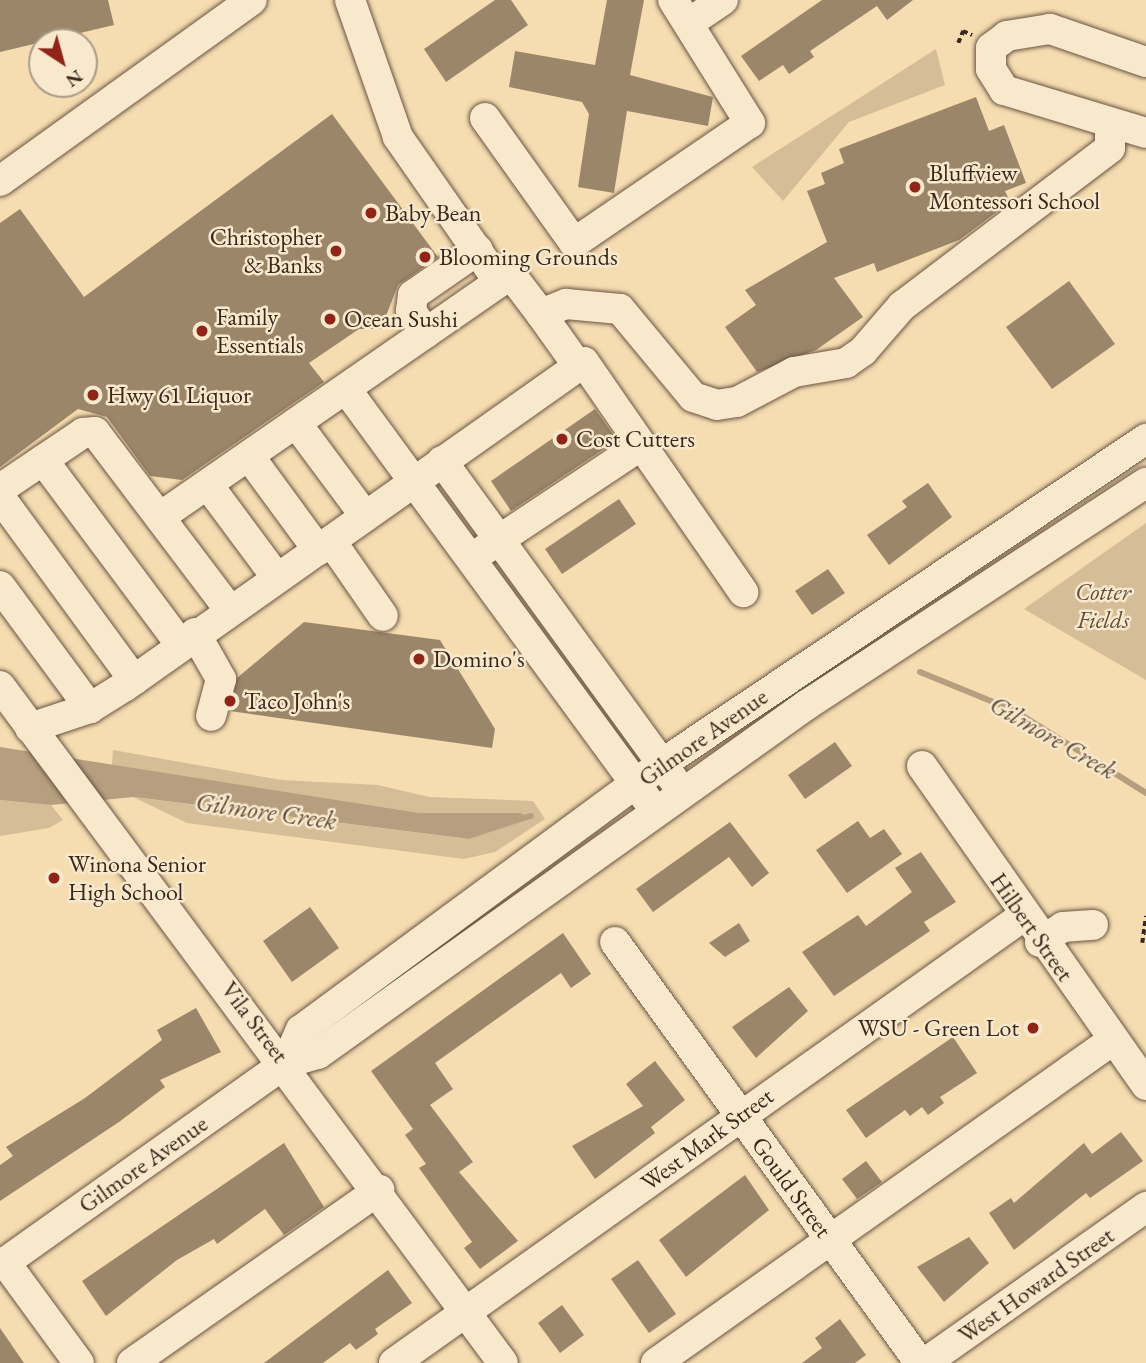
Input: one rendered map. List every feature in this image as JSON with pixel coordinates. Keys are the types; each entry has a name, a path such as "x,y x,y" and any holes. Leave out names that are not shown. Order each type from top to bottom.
{"street":[{"path":"0,181 252,0"},
{"path":"351,0 398,137 499,282"},
{"path":"485,118 575,243 750,123 681,12 723,0"},
{"path":"1146,62 1050,29 1007,36 991,48 991,69 1004,90 1110,127 1146,133"},
{"path":"541,314 566,304 620,309 693,397 717,405 737,402 794,372 846,363 863,351 902,306 1110,148 1110,127"},
{"path":"426,333 411,312 413,295 478,250"},
{"path":"160,517 499,282 512,276 578,366"},
{"path":"31,730 90,708 134,680 229,609 584,362 743,592"},
{"path":"346,389 656,813"},
{"path":"296,423 365,516"},
{"path":"0,489 43,460 95,432 229,609"},
{"name":"Gilmore Avenue","path":"286,1063 301,1030 635,783 1146,439"},
{"path":"469,559 640,446"},
{"path":"249,456 383,616"},
{"path":"43,460 221,679 211,716"},
{"path":"442,461 683,794"},
{"name":"Gilmore Avenue","path":"3,1264 286,1063 318,1054 683,794 1146,483"},
{"path":"208,485 277,578"},
{"path":"0,497 134,680"},
{"path":"0,586 90,708"},
{"name":"Vila Street","path":"0,687 286,1063 467,1309 503,1363"},
{"name":"Hilbert Street","path":"922,766 1022,917 1146,1085"},
{"name":"West Mark Street","path":"394,1363 1022,917"},
{"path":"1040,942 1063,927 1093,925"},
{"name":"Gould Street","path":"615,943 922,1363"},
{"path":"656,1363 829,1238 1113,1040"},
{"path":"132,1363 379,1190"},
{"name":"West Howard Street","path":"922,1363 1146,1207"},
{"path":"3,1264 79,1363"}],"path":[{"path":"958,43 963,31"},
{"path":"1142,943 1146,916"}],"green space":[{"path":"936,49 945,85 849,122 783,201 752,167"},
{"name":"Cotter Fields","path":"1146,523 1146,680 1024,609"},
{"path":"113,750 281,780 378,785 429,797 533,801 545,819 495,852 464,859 187,823 133,797 468,839 526,820 520,813 420,813 112,765"},
{"path":"0,800 51,805 63,820 49,828 0,836"}],"water":[{"path":"0,747 420,813 521,813 527,820 469,839 134,797 51,805 0,800"}],"building":[{"path":"0,0 108,0 114,25 98,29 28,28 28,45 0,52"},
{"path":"495,0 511,0 528,25 446,82 424,49"},
{"path":"607,0 644,0 630,75 713,97 708,126 627,111 614,193 578,187 589,114 582,102 509,87 515,51 595,65"},
{"path":"822,0 913,0 887,20 877,6 810,51 814,57 789,74 783,65 759,81 741,56"},
{"name":"Bluffview Montessori School","path":"976,97 989,131 1004,125 1026,183 1005,191 1010,202 959,240 877,272 874,263 834,278 863,317 816,350 757,372 725,327 756,305 745,290 827,242 807,191 825,184 821,173 844,163 839,149"},
{"path":"332,114 438,257 398,285 381,329 359,329 309,363 324,382 182,480 150,476 107,417 78,409 0,467 0,223 20,209 84,297"},
{"path":"1069,281 1115,344 1052,389 1006,327"},
{"path":"595,409 617,440 511,511 491,481"},
{"path":"928,483 952,517 889,565 867,535 907,507 902,501"},
{"path":"619,499 636,524 562,574 545,549"},
{"path":"828,569 845,593 812,615 795,591"},
{"path":"304,622 440,640 495,729 492,748 230,711 237,678"},
{"path":"835,742 852,766 805,799 788,775"},
{"path":"858,821 870,838 884,829 902,854 847,893 816,850"},
{"path":"730,822 769,873 752,887 729,857 653,912 636,889"},
{"path":"921,852 956,902 924,922 930,931 834,996 802,952 858,915 866,926 912,892 895,868"},
{"path":"310,907 339,948 292,982 263,941"},
{"path":"739,923 750,941 725,957 709,943"},
{"path":"563,933 591,974 571,988 561,973 435,1063 453,1089 430,1105 473,1162 459,1172 518,1241 480,1269 464,1248 472,1242 419,1168 426,1164 405,1135 413,1129 371,1071"},
{"path":"789,987 808,1011 756,1058 732,1027"},
{"path":"196,1008 221,1052 160,1080 165,1087 119,1122 0,1201 0,1165 13,1156 6,1147 85,1098 162,1040 157,1030"},
{"path":"953,1037 977,1073 940,1097 944,1103 928,1115 922,1107 910,1116 905,1110 866,1138 846,1110"},
{"path":"655,1061 685,1100 651,1127 655,1133 595,1179 572,1146 643,1106 626,1084"},
{"path":"1121,1132 1143,1161 1090,1198 1086,1193 1014,1250 989,1213 1011,1198 1014,1203 1084,1143 1092,1154"},
{"path":"284,1143 324,1207 284,1235 265,1209 217,1244 214,1239 177,1260 106,1316 82,1281"},
{"path":"866,1161 882,1182 857,1199 842,1179"},
{"path":"745,1175 769,1210 686,1277 659,1240"},
{"path":"969,1237 989,1263 944,1302 917,1267"},
{"path":"638,1260 676,1314 649,1333 611,1279"},
{"path":"388,1270 412,1303 375,1329 378,1334 356,1350 350,1343 323,1363 264,1363"},
{"path":"562,1305 584,1335 560,1353 538,1323"},
{"path":"840,1319 866,1355 855,1363 802,1363 822,1348 815,1338"},
{"path":"0,1328 24,1363 0,1363"}],"waterway":[{"name":"Gilmore Creek","path":"920,672 1015,711 1146,793"},
{"name":"Gilmore Creek","path":"516,819 531,816"}],"place":[{"name":"Bluffview Montessori School","path":"915,187"},
{"name":"Baby Bean","path":"371,213"},
{"name":"Christopher & Banks","path":"336,251"},
{"name":"Blooming Grounds","path":"425,257"},
{"name":"Ocean Sushi","path":"330,319"},
{"name":"Family Essentials","path":"202,331"},
{"name":"Hwy 61 Liquor","path":"93,395"},
{"name":"Cost Cutters","path":"562,439"},
{"name":"Domino's","path":"419,659"},
{"name":"Taco John's","path":"230,701"},
{"name":"Winona Senior High School","path":"54,878"},
{"name":"WSU - Green Lot","path":"1033,1028"}]}
